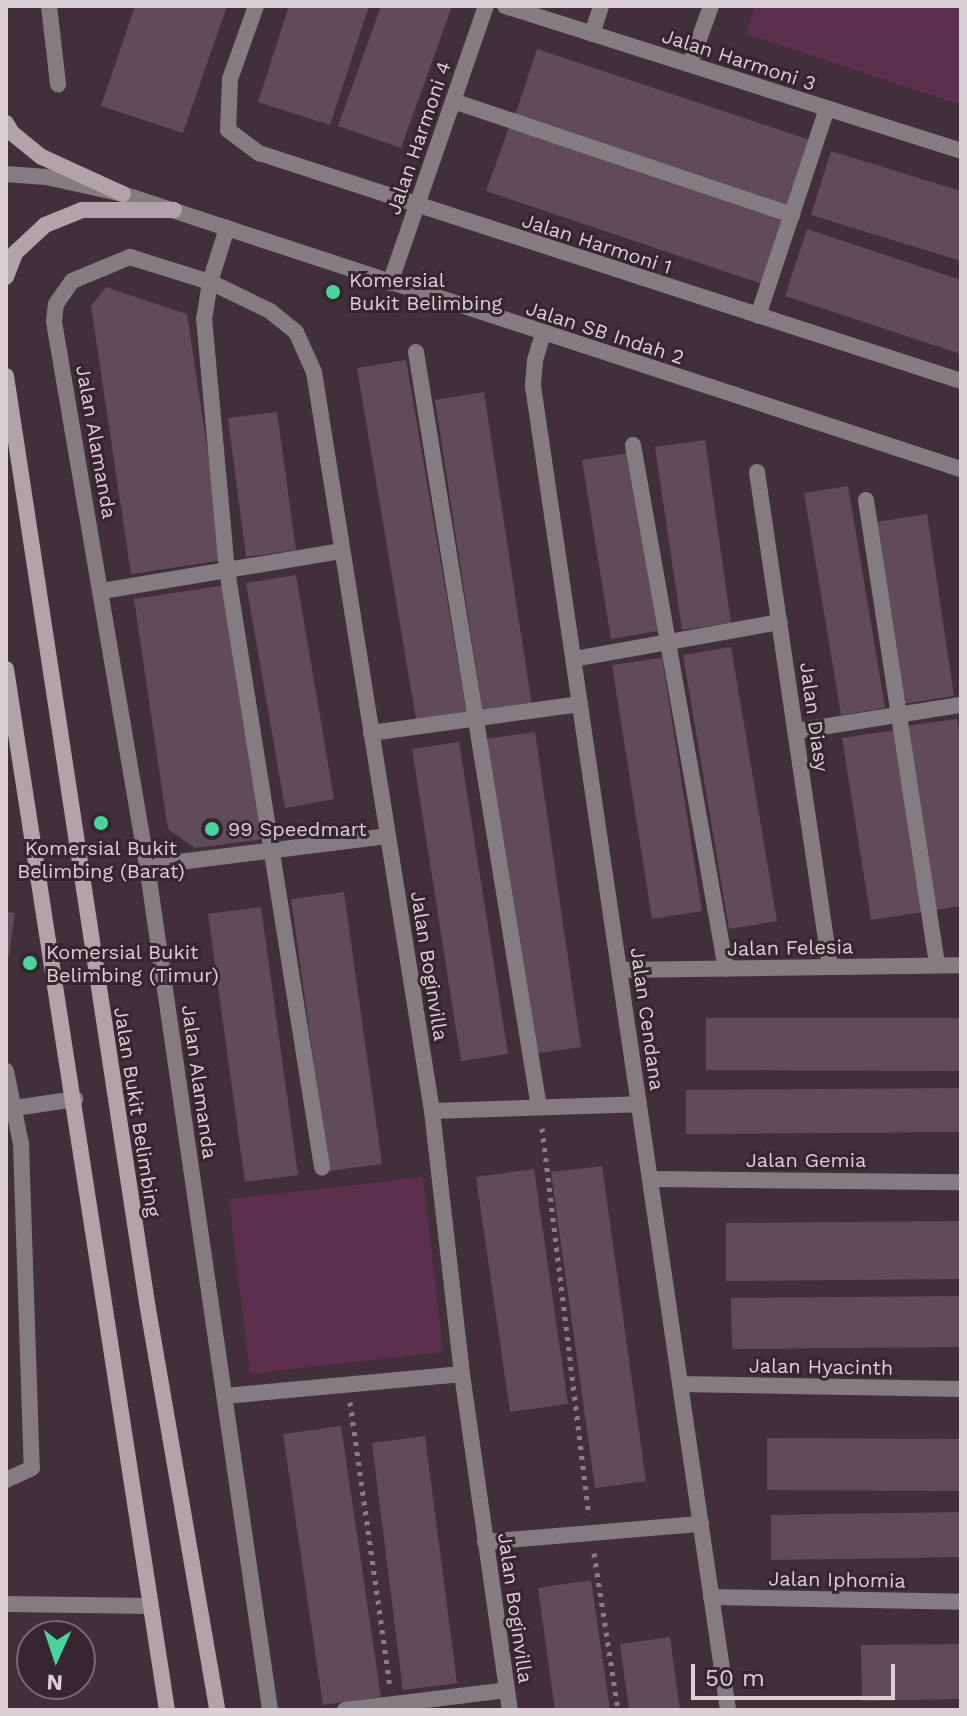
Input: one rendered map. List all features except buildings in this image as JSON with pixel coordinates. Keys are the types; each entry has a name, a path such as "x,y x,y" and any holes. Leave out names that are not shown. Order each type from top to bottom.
{"main road":[{"path":"6,123 12,133 42,157 123,194"},
{"path":"6,277 15,253 45,225 82,210 174,210"},
{"name":"Jalan Bukit Belimbing","path":"6,376 147,1303 217,1710"},
{"path":"6,669 75,1099 167,1710"}],"street":[{"path":"49,6 58,84"},
{"name":"Jalan Harmoni 1","path":"256,6 230,79 228,130 259,153 416,207 961,381"},
{"name":"Jalan Harmoni 4","path":"390,283 486,6"},
{"name":"Jalan Harmoni 3","path":"505,6 961,151"},
{"path":"592,34 601,6"},
{"path":"690,64 711,6"},
{"path":"453,101 792,215"},
{"path":"758,316 827,109"},
{"name":"Jalan SB Indah 2","path":"6,174 46,177 123,194 961,469"},
{"path":"227,228 210,282 204,318 227,570 322,1167"},
{"name":"Jalan Alamanda","path":"210,282 130,257 72,281 56,304 54,322 147,866 270,1710"},
{"name":"Jalan Boginvilla","path":"210,282 270,311 296,332 314,372 432,1111 462,1374 510,1710"},
{"name":"Jalan Cendana","path":"543,334 535,361 533,386 728,1710"},
{"path":"416,352 539,1107"},
{"path":"633,445 726,969"},
{"name":"Jalan Diasy","path":"757,472 830,967"},
{"path":"866,500 937,965"},
{"path":"102,591 342,551"},
{"path":"574,659 780,622"},
{"path":"371,733 580,704"},
{"path":"796,731 961,705"},
{"path":"147,866 387,836"},
{"name":"Jalan Felesia","path":"619,970 961,965"},
{"path":"6,1071 21,1144 32,1468 6,1480"},
{"path":"15,1108 75,1099"},
{"path":"432,1111 639,1104"},
{"name":"Jalan Gemia","path":"650,1179 961,1182"},
{"path":"225,1396 462,1374"},
{"name":"Jalan Hyacinth","path":"680,1384 961,1389"},
{"path":"485,1542 701,1524"},
{"name":"Jalan Iphomia","path":"711,1597 961,1602"},
{"path":"6,1604 149,1606"},
{"path":"345,1710 507,1690"}],"path":[{"path":"539,1107 591,1533 618,1710"},
{"path":"347,1384 393,1704"}],"shaded area":[{"path":"755,6 961,6 961,105 746,34"},
{"path":"423,1177 443,1352 250,1374 229,1199"}],"place":[{"name":"Komersial Bukit Belimbing","path":"333,292"},
{"name":"Komersial Bukit Belimbing (Barat)","path":"101,823"},
{"name":"99 Speedmart","path":"212,829"},
{"name":"Komersial Bukit Belimbing (Timur)","path":"30,963"}]}
